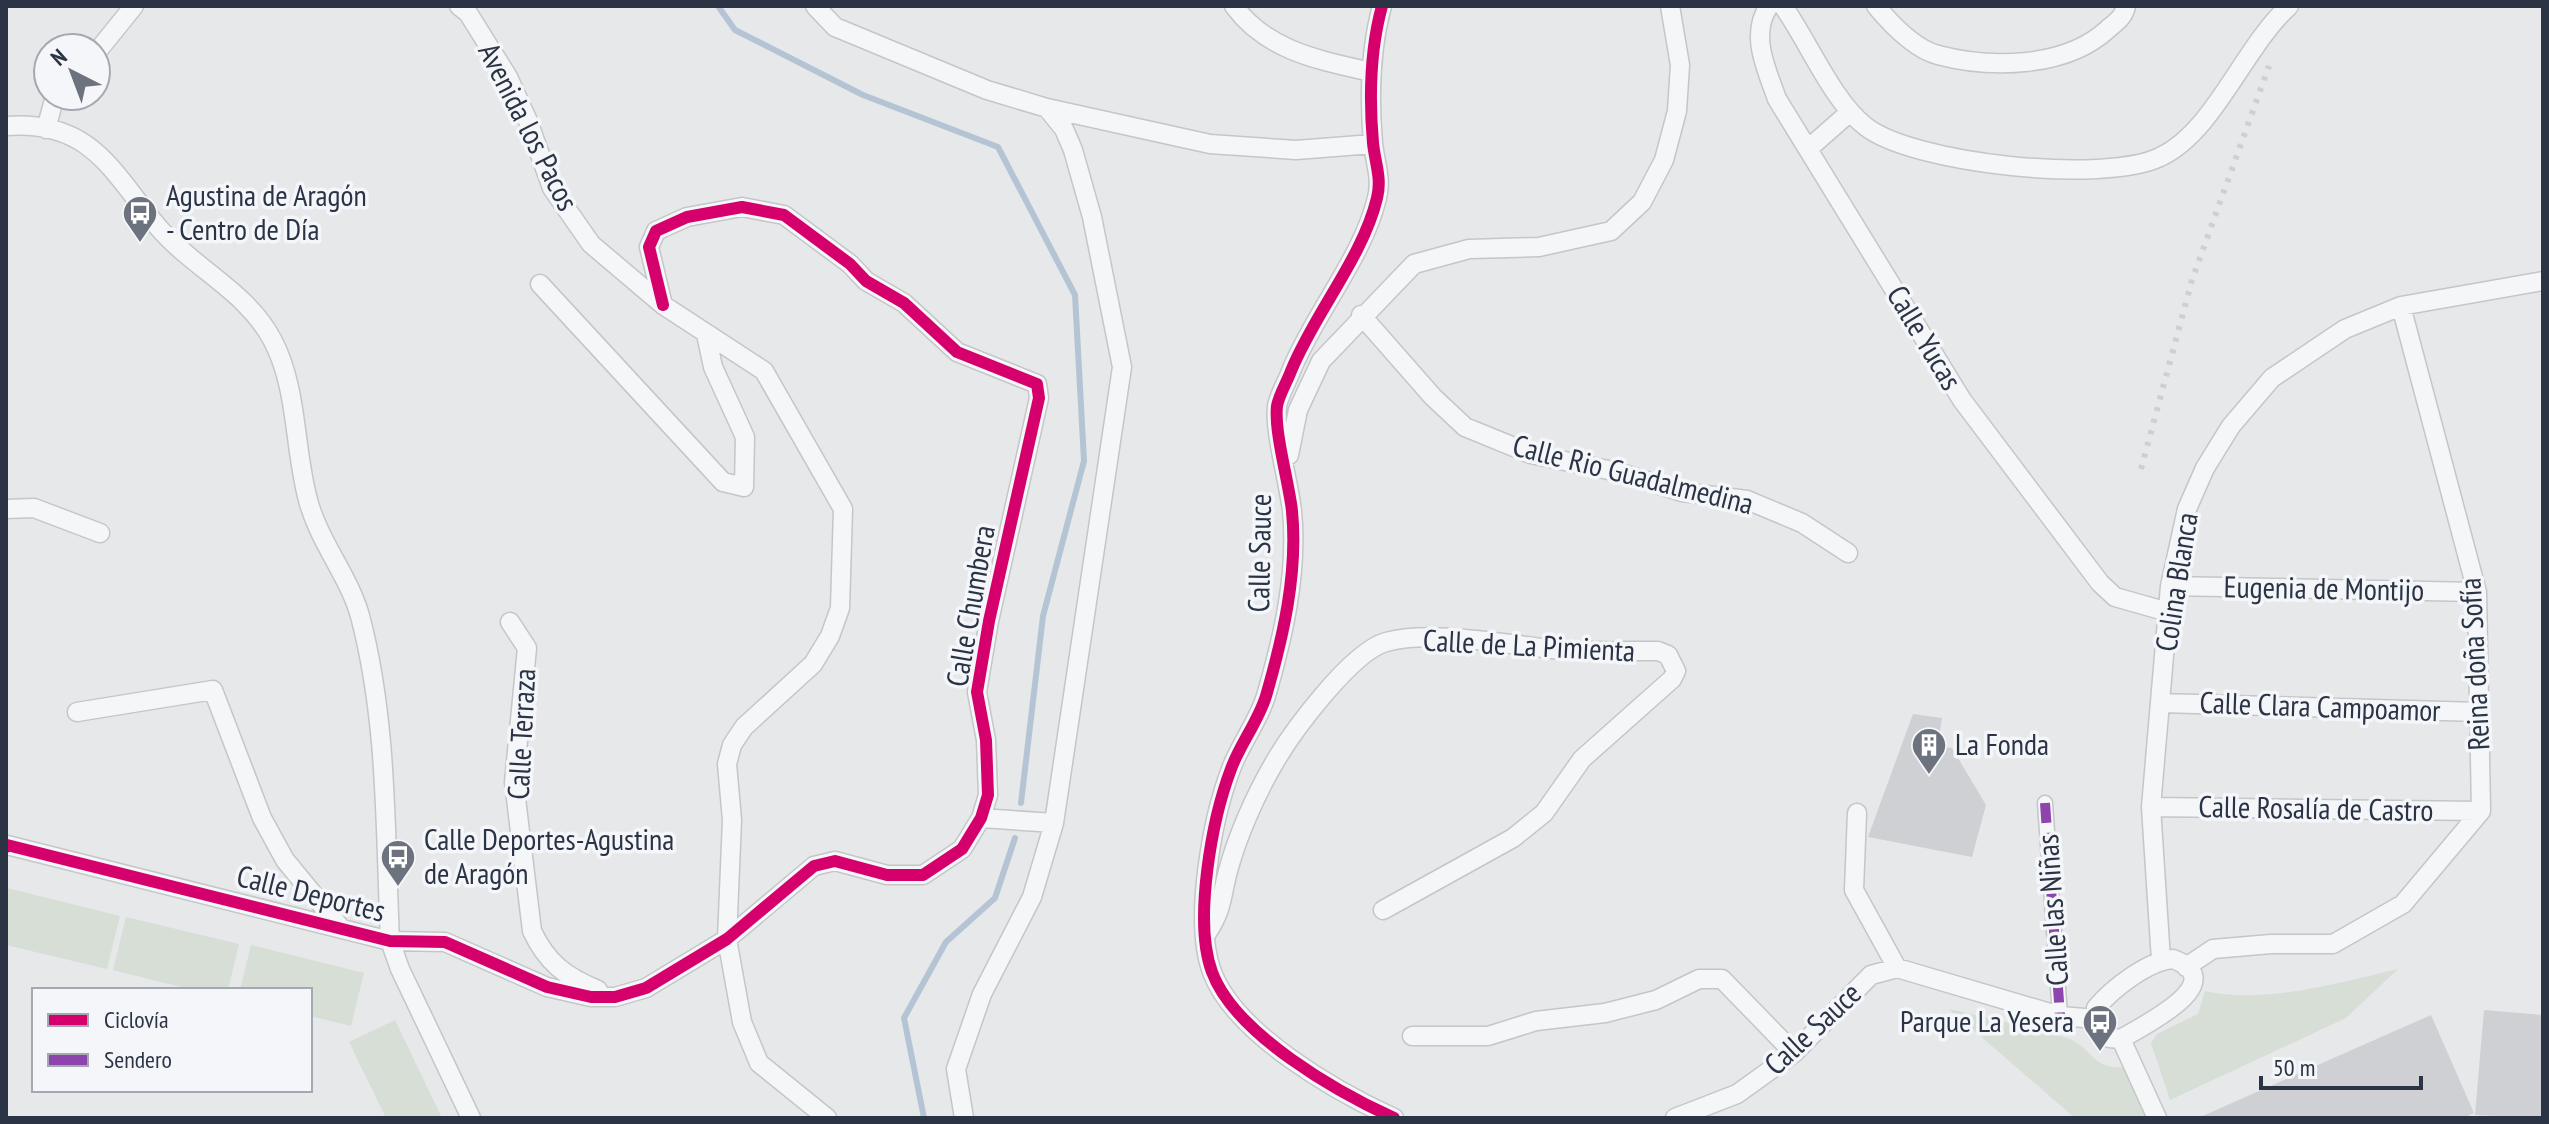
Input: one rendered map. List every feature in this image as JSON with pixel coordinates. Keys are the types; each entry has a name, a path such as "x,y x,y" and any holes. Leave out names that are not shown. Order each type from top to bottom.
{"street":[{"path":"112,33 134,6"},
{"path":"815,6 835,27 987,90 1047,108 1210,144 1296,150 1373,144"},
{"path":"1234,6 1252,28 1277,45 1314,59 1371,72"},
{"name":"Calle Sauce","path":"1382,6 1371,72 1373,144 1380,178 1376,202 1343,274 1305,334 1277,407 1292,514 1288,613 1264,701 1231,769 1212,833 1205,896 1212,971 1226,998 1252,1025 1305,1069 1351,1098 1394,1118"},
{"path":"1286,469 1298,410 1321,361 1361,315 1414,264 1469,249 1539,247 1611,231 1642,202 1664,160 1677,111 1680,65 1670,6"},
{"name":"Calle Yucas","path":"1769,6 1763,15 1760,50 1777,99 1962,400 2100,583 2115,597 2168,612"},
{"path":"1783,6 1850,112 1866,128 1886,138 1967,160 2027,169 2129,166 2160,157 2184,140 2231,82 2250,49 2287,7"},
{"path":"1876,6 1892,25 1935,55 1984,61 2041,61 2092,43 2124,14 2126,6"},
{"name":"Avenida los Pacos","path":"464,8 508,77 552,188 591,244 663,305 764,371 843,509 840,608 830,636 813,664 744,727 727,764 732,820 727,939 742,1022 759,1063 827,1118"},
{"path":"964,1118 956,1069 982,994 1032,897 1054,823 1122,367 1099,245 1073,150 1064,129 1047,108"},
{"path":"46,129 51,112"},
{"path":"1808,149 1850,112"},
{"path":"6,126 27,125 46,129 68,136 100,154 124,179 174,246 251,307 273,341 287,374 309,501 323,542 359,611 374,672 390,941 400,969 471,1118"},
{"name":"Calle Chumbera","path":"663,305 649,247 656,231 687,217 742,207 784,215 866,281 904,303 957,352 1031,380 1040,392 989,621 977,692 986,740 988,795 981,818 962,849 923,875 887,875 835,861 814,866 727,939"},
{"name":"Colina Blanca","path":"2161,960 2151,807 2170,586 2187,509 2205,468 2231,426 2272,378 2345,329 2401,306 2543,281"},
{"path":"540,284 723,482 744,487 745,437 713,367 706,334"},
{"name":"Reina doña Sofía","path":"2401,306 2477,592 2481,811"},
{"name":"Calle Rio Guadalmedina","path":"1361,315 1433,397 1465,427 1531,454 1618,472 1682,492 1747,500 1802,523 1848,553"},
{"path":"6,509 34,508 100,533"},
{"name":"Eugenia de Montijo","path":"2170,586 2477,592"},
{"name":"Calle Terraza","path":"510,622 527,648 514,782 532,931 542,953 555,968 577,982 615,997"},
{"name":"Calle de La Pimienta","path":"1207,933 1218,917 1227,873 1273,765 1337,678 1365,653 1386,642 1430,639 1562,650 1658,651 1668,655 1676,671 1672,679 1582,759 1544,813 1513,838 1383,910"},
{"path":"77,712 213,690 262,818 285,860 340,927"},
{"name":"Calle Clara Campoamor","path":"2160,703 2479,712"},
{"name":"Calle las Niñas","path":"2045,803 2060,1016"},
{"name":"Calle Rosalía de Castro","path":"2151,807 2481,811"},
{"path":"2186,967 2213,949 2271,944 2333,944 2403,904 2481,811"},
{"path":"1857,813 1854,890 1897,968"},
{"path":"981,818 1054,823"},
{"name":"Calle Deportes","path":"6,843 390,941 445,942 547,987 591,997 615,997 646,988 727,939"},
{"path":"2173,959 2186,967 2193,979 2191,990 2183,1001 2121,1039 2109,1038 2100,1030 2096,1008 2105,997 2161,960 2173,959"},
{"name":"Calle Sauce","path":"1675,1118 1737,1094 1794,1053 1871,975 1897,968 2060,1016 2096,1019"},
{"path":"1412,1036 1488,1036 1536,1021 1605,1013 1656,1000 1699,979 1722,979 1794,1053"},
{"path":"2121,1039 2157,1118"}],"shaded area":[{"path":"7,888 120,916 107,969 6,945"},
{"path":"126,917 239,944 228,988 185,988 113,970"},
{"path":"251,945 364,973 351,1026 312,1016 312,988 240,988"},
{"path":"2398,969 2346,1018 2170,1100 2151,1043 2157,1034 2198,1014 2205,991 2228,995 2277,994"},
{"path":"1949,1009 2068,1038 2103,1064 2129,1067 2149,1118 2075,1118"},
{"path":"395,1020 442,1118 386,1118 349,1042"}],"building":[{"name":"La Fonda","path":"1913,714 1942,718 1938,746 1952,748 1986,805 1972,857 1868,837"},
{"path":"2484,1010 2543,1015 2543,1118 2475,1115"},
{"path":"2431,1015 2474,1113 2463,1118 2198,1118"}],"waterway":[{"path":"718,6 735,30 863,95 998,147 1075,295 1084,461 1043,616 1021,803"},
{"path":"924,1118 904,1018 946,942 995,898 1015,838"}],"railway":[{"path":"2141,469 2192,280 2269,66"}],"marked path":[{"path":"2045,803 2060,1016"}],"cycle path":[{"path":"1382,6 1375,40 1371,91 1377,198 1361,242 1312,328 1277,406 1292,511 1291,582 1266,696 1235,760 1217,815 1207,870 1204,926 1212,972 1224,995 1242,1017 1265,1039 1317,1077 1394,1118"},
{"path":"6,847 390,941 445,942 547,987 591,997 615,997 646,988 727,939 814,866 835,861 887,875 923,875 962,849 981,818 988,795 986,740 977,692 989,621 1039,398 1037,384 957,352 904,303 866,281 850,264 784,215 742,207 687,217 656,231 649,247 663,305"}],"place":[{"name":"Agustina de Aragón - Centro de Día","path":"140,244"},
{"name":"La Fonda","path":"1929,776"},
{"name":"Calle Deportes-Agustina de Aragón","path":"398,888"},
{"name":"Parque La Yesera","path":"2100,1053"}]}
